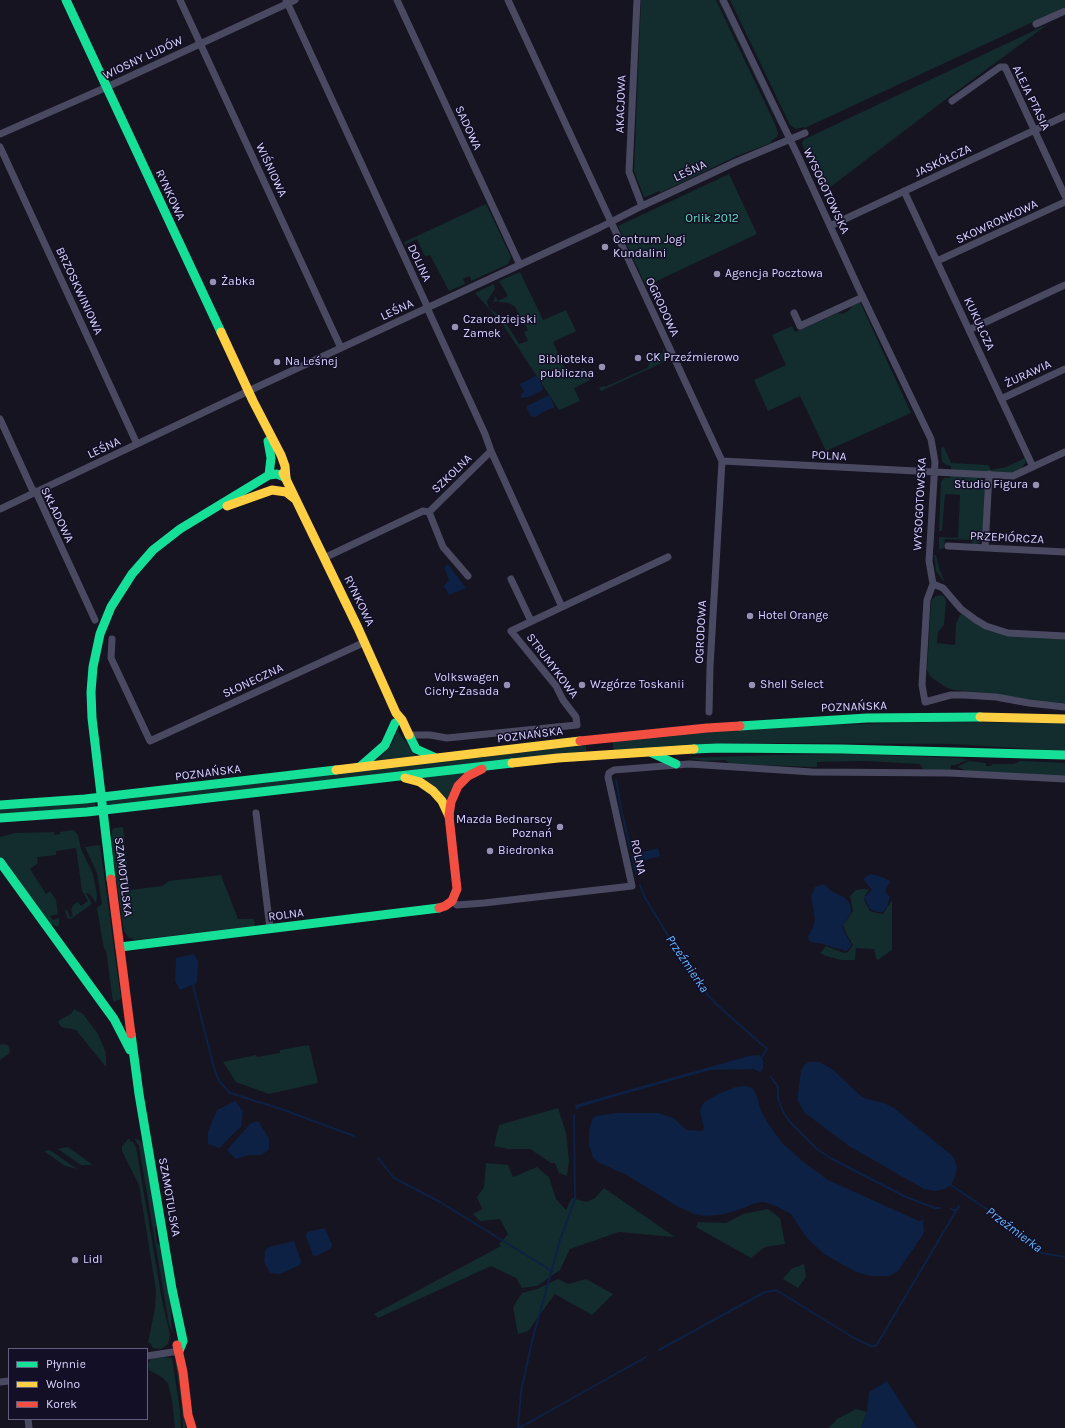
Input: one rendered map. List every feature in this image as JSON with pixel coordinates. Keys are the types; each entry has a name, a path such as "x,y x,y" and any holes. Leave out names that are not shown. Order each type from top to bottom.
{"street":[{"name":"RYNKOWA","path":"66,0 248,391 284,460 286,478"},
{"name":"WIŚNIOWA","path":"180,0 341,348"},
{"name":"WIOSNY LUDÓW","path":"0,134 97,90 107,87 286,2 295,0"},
{"name":"SADOWA","path":"397,0 520,265"},
{"name":"OGRODOWA","path":"508,0 722,462 710,667 709,712"},
{"name":"AKACJOWA","path":"637,0 629,172 642,206"},
{"name":"WYSOGOTOWSKA","path":"723,0 933,445 934,472 929,561 933,584 927,600 922,685 925,702 951,695 965,695 996,697 1029,703 1065,707"},
{"name":"DOLINA","path":"286,2 428,308 562,607"},
{"path":"1036,24 1065,11"},
{"name":"ALEJA PTASIA","path":"952,101 1003,66 1006,69 1065,196"},
{"name":"JASKÓŁCZA","path":"830,226 1065,116"},
{"name":"LEŚNA","path":"0,509 736,162 804,133"},
{"name":"BRZOSKWINIOWA","path":"0,147 137,444"},
{"name":"KUKUŁCZA","path":"904,191 1033,467"},
{"name":"SKOWRONKOWA","path":"937,261 1065,202"},
{"path":"969,330 1065,285"},
{"path":"794,313 800,326 863,297"},
{"name":"ŻURAWIA","path":"1001,399 1065,368"},
{"name":"RYNKOWA","path":"253,401 268,441 365,642 396,713 402,720 409,735"},
{"name":"SKŁADOWA","path":"0,419 32,489 36,492 95,620"},
{"path":"268,441 272,461 269,475 277,474 286,478"},
{"name":"SZKOLNA","path":"429,512 491,451"},
{"name":"POLNA","path":"722,462 1013,476 1065,452"},
{"path":"985,548 989,474"},
{"name":"SZAMOTULSKA","path":"188,1428 188,1415 179,1351 182,1341 172,1289 136,1068 120,947 98,771 92,713 91,683 97,645 106,618 122,588 149,554 173,533 269,475"},
{"name":"SZAMOTULSKA","path":"209,512 266,491 286,478"},
{"name":"SZAMOTULSKA","path":"266,491 281,490 290,494 296,500"},
{"path":"324,558 423,511 429,512 443,547 468,576"},
{"name":"PRZEPIÓRCZA","path":"948,546 1065,552"},
{"path":"511,579 531,621 668,557"},
{"path":"933,584 943,588 961,608 986,626 1008,633 1065,636"},
{"name":"STRUMYKOWA","path":"531,621 511,631 556,686 563,700 576,717 577,725"},
{"name":"SŁONECZNA","path":"112,639 111,658 150,741 365,642"},
{"path":"361,767 385,745 395,723 396,713"},
{"name":"POZNAŃSKA","path":"0,805 85,799 646,733 867,718 1003,717 1065,719"},
{"path":"395,723 403,733 409,735 414,746 418,750 436,758"},
{"name":"POZNAŃSKA","path":"409,735 419,734 454,738 577,725"},
{"path":"0,818 48,816 107,810 558,758 641,752 718,748 1065,754"},
{"path":"641,752 658,755 676,764 812,772 943,773 1065,779"},
{"name":"ROLNA","path":"120,947 441,908 448,905 452,901 457,905 477,904 632,886 608,779 609,773 612,770 617,769 676,764"},
{"path":"452,901 457,889 449,816 452,798 463,780 478,770 496,765"},
{"path":"384,778 409,778 426,785 440,798 449,816"},
{"path":"256,813 270,929"},
{"path":"0,862 114,1019 128,1043 136,1068"},
{"path":"148,1356 179,1351"},
{"name":"SZAMOTULSKA","path":"188,1415 192,1428"}],"green space":[{"path":"641,0 716,0 778,133 777,137 771,141 771,143 737,156 660,193 659,191 646,197 644,197 634,171"},
{"path":"719,0 779,124 778,124"},
{"path":"730,0 1065,0 1065,7 805,128 796,129 790,125"},
{"path":"1048,24 825,191 834,211 841,213 838,215 833,213 802,144 803,140"},
{"name":"Orlik 2012","path":"729,174 757,234 646,286 618,226"},
{"path":"486,204 511,257 508,264 471,281 470,276 463,279 465,284 449,291 430,255 424,255 417,239 405,245 404,242"},
{"path":"520,272 543,320 566,310 576,331 553,342 568,375 584,368 590,380 574,388 580,401 559,410 500,320 475,293 494,284 495,289 487,301 489,308 503,318 519,344 528,341 524,332 528,330 515,307 509,303 498,301 508,296 499,281"},
{"path":"495,296 498,301 493,302"},
{"path":"860,302 911,413 826,451 800,396 768,411 754,380 786,365 772,335 792,326 795,332 838,313 842,314"},
{"path":"663,347 666,354 662,357 664,362 601,391 599,388 605,387 647,368 649,365 649,358 663,352"},
{"path":"944,447 951,463 988,465 991,470 1006,467 1025,458 1026,462 1021,469 1011,473 951,470 951,466 946,465 942,461 941,448"},
{"path":"951,475 980,477 985,482 983,538 979,543 972,545 972,540 945,539 944,548 939,549 939,537 958,538 960,495 945,494 942,531 939,531 941,482 944,478 950,478"},
{"path":"934,555 936,555 945,583 936,571"},
{"path":"940,595 944,596 946,601 944,625 938,632 937,643 955,645 956,624 960,615 962,614 984,628 1065,639 1065,703 1043,702 988,693 954,690 947,688 930,676 927,670 931,603 932,599"},
{"path":"937,722 1065,723 1065,751 953,744 780,743 614,750 613,746 613,741 757,727"},
{"path":"397,730 416,756 377,760 389,748 394,740"},
{"path":"586,745 586,751 107,807 106,801"},
{"path":"855,754 958,758 968,760 951,765 950,770 923,769 920,764 865,761 817,762 817,767 730,764 725,760 704,761 688,758 773,755"},
{"path":"969,761 986,763 986,766 991,766 992,764 1014,764 1020,761 1065,763 1065,776 967,771 957,767"},
{"path":"464,773 447,800 422,777"},
{"path":"95,802 96,808 0,814 0,809"},
{"path":"123,827 130,890 162,886 169,881 221,875 238,919 254,919 255,926 135,940 128,937 124,931 112,849 112,830 114,828"},
{"path":"74,830 78,835 81,849 93,874 97,895 96,903 90,894 86,893 92,904 71,919 67,918 65,910 67,910 70,917 73,916 71,910 73,905 78,902 81,906 88,901 82,891 76,848 56,851 56,855 37,857 38,863 30,869 46,894 50,891 56,900 58,914 50,916 53,920 59,918 59,924 56,926 50,924 0,858 0,837 15,833 54,832 54,835 60,834 60,832"},
{"path":"100,845 121,999 113,1002 106,950 104,949 97,908 102,904 97,873 85,847"},
{"path":"856,890 869,890 865,895 864,900 870,911 883,914 892,900 892,950 878,960 874,949 856,948 855,960 841,960 820,953 826,946 844,953 848,952 853,945 843,925 853,911 850,896"},
{"path":"74,1009 83,1014 98,1034 106,1053 106,1067 76,1030 62,1027 59,1024 58,1021 72,1013"},
{"path":"0,1045 8,1045 10,1053 0,1060"},
{"path":"309,1045 318,1083 269,1094 236,1082 223,1062 256,1055 257,1057 280,1053 280,1050"},
{"path":"558,1108 566,1133 569,1160 567,1176 559,1173 555,1163 551,1163 530,1149 508,1149 494,1146 499,1125"},
{"path":"134,1138 143,1144 157,1225 155,1229 157,1243 161,1246 170,1298 172,1332 169,1325 139,1146"},
{"path":"128,1139 133,1142 136,1147 162,1300 170,1335 168,1344 161,1349 153,1348 150,1343 148,1343 155,1308 156,1290 139,1185 122,1151 122,1146"},
{"path":"68,1147 93,1165 81,1165 58,1149"},
{"path":"50,1150 77,1169 65,1166 44,1151"},
{"path":"486,1163 508,1165 513,1177 537,1167 549,1177 556,1199 566,1210 572,1198 586,1202 595,1198 604,1188 675,1237 619,1232 570,1249 560,1270 537,1286 522,1288 516,1278 491,1266 378,1318 374,1314 501,1246 499,1244 508,1234 500,1219 480,1221 473,1214 482,1209 477,1197 484,1187"},
{"path":"768,1209 780,1218 785,1244 765,1247 751,1258 696,1227 698,1222 726,1223 743,1214"},
{"path":"804,1264 806,1277 798,1288 783,1279 791,1269"},
{"path":"558,1279 568,1284 586,1279 613,1294 592,1315 555,1294 528,1331 518,1334 513,1307 522,1293 537,1289"},
{"path":"165,1357 172,1358 180,1410 181,1428 175,1428 172,1400 168,1383 163,1378 149,1370 148,1365 150,1359"},
{"path":"175,1360 177,1364 186,1428 183,1428 182,1407"},
{"path":"856,1409 867,1412 861,1428 829,1428 837,1419"}],"water":[{"path":"536,376 543,387 542,391 528,397 521,398 521,394 524,392 520,384"},
{"path":"549,395 554,408 535,417 531,416 527,406"},
{"path":"448,564 466,588 449,595 444,586 449,580 444,567"},
{"path":"658,848 660,856 638,862 636,854"},
{"path":"870,874 890,881 885,892 890,897 887,907 883,912 877,912 870,909 864,897 872,890 863,879"},
{"path":"824,884 833,892 844,897 850,904 851,912 842,927 852,946 846,951 809,941 808,936 815,919 811,896 815,887"},
{"path":"194,954 198,961 197,983 180,990 175,981 176,958"},
{"path":"759,1055 763,1060 762,1071 760,1072 754,1069 710,1070 580,1107 576,1110 575,1105 749,1056"},
{"path":"808,1062 819,1062 832,1069 862,1097 884,1103 894,1108 950,1154 954,1158 957,1167 955,1177 951,1185 945,1189 935,1191 924,1189 849,1146 805,1113 798,1101 798,1094 801,1070"},
{"path":"746,1086 752,1088 756,1094 761,1111 783,1144 805,1163 828,1180 919,1221 924,1220 924,1231 922,1236 898,1271 889,1276 871,1276 859,1273 845,1266 823,1253 807,1238 791,1214 776,1206 764,1202 755,1203 724,1214 707,1216 694,1214 677,1206 625,1174 599,1163 593,1157 589,1145 589,1131 592,1119 596,1116 616,1113 659,1113 673,1118 687,1130 702,1131 704,1129 700,1111 702,1105 718,1094 736,1087"},
{"path":"235,1101 243,1111 241,1127 220,1148 208,1144 208,1132 217,1110"},
{"path":"258,1121 269,1138 269,1149 262,1155 249,1155 236,1159 227,1150 251,1123"},
{"path":"325,1228 332,1245 330,1249 316,1256 313,1255 306,1236 307,1232"},
{"path":"294,1241 301,1261 300,1265 280,1274 270,1273 264,1262 265,1251 267,1248"},
{"path":"887,1381 917,1428 861,1428 867,1412 869,1392"}],"waterway":[{"name":"Przeźmierka","path":"616,780 630,848"},
{"name":"Przeźmierka","path":"632,856 636,872"},
{"name":"Przeźmierka","path":"640,885 644,896 696,982 716,1004 767,1049 761,1058"},
{"path":"193,985 214,1068 219,1081 230,1093 284,1110 354,1136"},
{"name":"Przeźmierka","path":"771,1077 778,1087 778,1098 783,1112 790,1122 817,1149 832,1159 906,1197 935,1208 940,1208"},
{"path":"518,1428 521,1392 532,1341 560,1240 575,1199 574,1115"},
{"path":"378,1158 394,1178 440,1202 552,1271"},
{"name":"Przeźmierka","path":"951,1185 992,1213 1038,1249 1041,1253 1065,1257"},
{"name":"Przeźmierka","path":"951,1209 956,1211 959,1206"},
{"path":"659,1350 763,1293 776,1290 854,1338 871,1346 876,1346 956,1211"},
{"path":"519,1428 646,1357"}],"traffic: fast":[{"path":"66,0 221,332"},
{"path":"268,441 271,458 269,475"},
{"path":"111,879 92,718 91,692 93,667 100,634 111,607 132,574 153,550 180,529 269,475 277,474 286,478"},
{"path":"740,726 867,718 980,717"},
{"path":"361,766 385,745 395,723"},
{"path":"409,735 416,749 434,757"},
{"path":"694,749 842,749 1065,755"},
{"path":"652,753 676,764"},
{"path":"0,818 87,812 512,763"},
{"path":"0,805 85,799 336,770"},
{"path":"0,862 114,1019 130,1050"},
{"path":"120,947 439,908"},
{"path":"131,1034 139,1094 172,1289 183,1341 179,1351"}],"traffic: slow":[{"path":"221,332 253,401 281,455 285,466 286,478"},
{"path":"283,473 358,628 396,713 402,720 409,735"},
{"path":"227,506 272,490 286,492 295,499"},
{"path":"980,717 1065,719"},
{"path":"336,770 580,741"},
{"path":"512,763 558,758 694,749"},
{"path":"405,778 420,782 433,791 442,801 449,816"}],"traffic: jam":[{"path":"580,741 740,726"},
{"path":"449,815 451,802 458,786 468,776 482,769"},
{"path":"439,908 452,901 457,889 449,816"},
{"path":"111,879 131,1034"},
{"path":"177,1345 183,1372 188,1415 192,1428"}],"place":[{"name":"Centrum Jogi Kundalini","path":"605,247"},
{"name":"Agencja Pocztowa","path":"717,274"},
{"name":"Żabka","path":"213,282"},
{"name":"Czarodziejski Zamek","path":"455,327"},
{"name":"CK Przeźmierowo","path":"638,358"},
{"name":"Na Leśnej","path":"277,362"},
{"name":"Biblioteka publiczna","path":"602,367"},
{"name":"Studio Figura","path":"1036,485"},
{"name":"Hotel Orange","path":"750,616"},
{"name":"Volkswagen Cichy-Zasada","path":"507,685"},
{"name":"Wzgórze Toskanii","path":"582,685"},
{"name":"Shell Select","path":"752,685"},
{"name":"Mazda Bednarscy Poznań","path":"560,827"},
{"name":"Biedronka","path":"490,851"},
{"name":"Lidl","path":"75,1260"}]}
